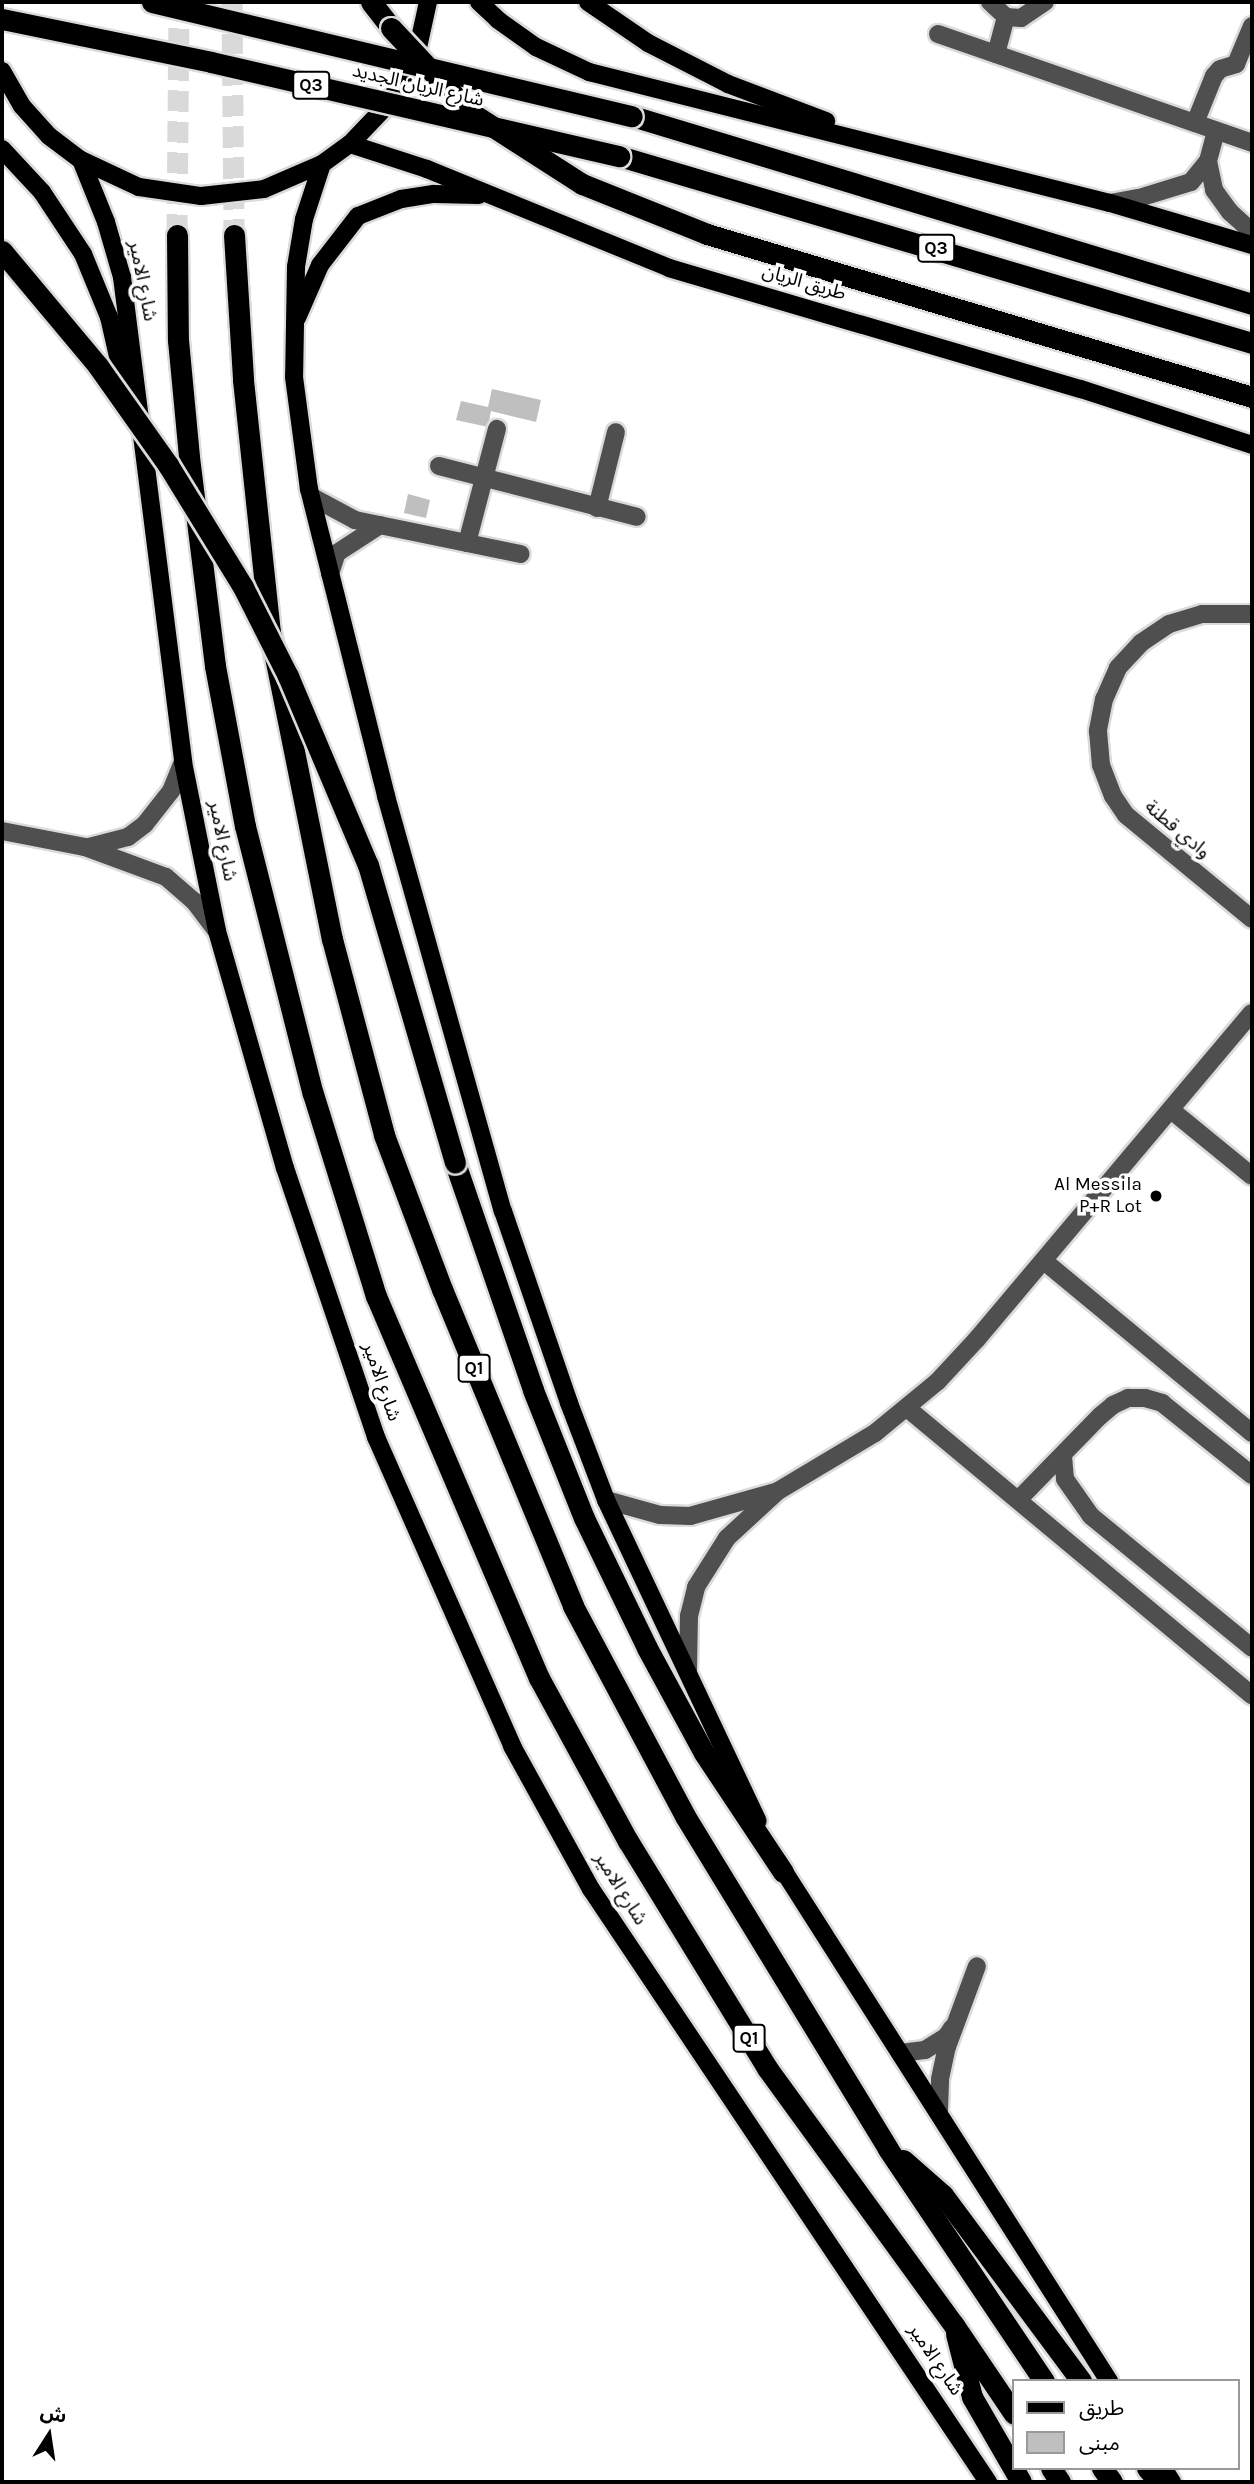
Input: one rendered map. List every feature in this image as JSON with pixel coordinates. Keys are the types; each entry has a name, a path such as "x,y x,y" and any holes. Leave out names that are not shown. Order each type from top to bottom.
{"highway":[{"name":"شارع الريان الجديد","path":"152,2 632,116 1252,304"},
{"path":"371,2 470,113 582,184 707,234 1252,397"},
{"name":"شارع الريان الجديد","path":"2,19 211,62 619,156 1252,343"},
{"name":"شارع الامير","path":"177,235 178,340 189,457 215,666 245,826 313,1094 376,1296 539,1678 628,1841 767,2068 954,2325 1012,2411"},
{"name":"Q1","path":"234,235 243,380 270,632 332,939 384,1135 447,1302 573,1606 685,1816 888,2149 1043,2379"},
{"path":"2,251 98,366 169,465 237,576 283,665 326,760 368,865 454,1163 533,1390 584,1518 647,1648 704,1753 783,1872"},
{"path":"888,2149 918,2170 943,2195 1080,2379"},
{"path":"954,2325 958,2351 972,2397 1012,2466"}],"main road":[{"path":"2,71 23,106 49,136 81,160 139,187 201,196 264,189 322,164 350,144 390,103 417,52 428,2"},
{"path":"479,2 498,20 536,47 589,72 1110,203 1252,244"},
{"path":"588,2 648,43 728,84 911,153"},
{"name":"طريق الريان","path":"350,144 427,169 502,198 669,268 1081,389 1252,445"},
{"path":"2,149 42,191 83,254 109,317 147,484"},
{"name":"شارع الامير","path":"81,160 106,222 122,277 183,762 217,931 285,1168 376,1437 512,1746 591,1889 988,2482"},
{"path":"322,164 304,219 296,267 293,328 299,421 309,489 314,498 330,574 386,796 503,1210 606,1500 783,1872 940,2111 1108,2379"},
{"path":"293,328 320,265 358,216 382,204 417,196 457,194 502,198"}],"street":[{"path":"990,2 1006,17 1021,18 1045,2"},
{"path":"996,54 1006,17"},
{"path":"1195,123 1214,76 1220,69 1236,64 1252,26"},
{"path":"938,34 1252,143"},
{"path":"1110,203 1149,196 1191,182 1208,161 1216,131"},
{"path":"1208,161 1213,190 1230,212 1252,232"},
{"path":"467,543 497,429"},
{"path":"597,508 616,432"},
{"path":"439,466 483,480 636,517"},
{"path":"314,498 355,520 521,554"},
{"path":"330,574 337,553 380,525"},
{"name":"وادي قطنة","path":"1250,916 1126,815 1113,796 1101,765 1098,732 1104,699 1118,668 1140,643 1169,624 1202,614 1252,614"},
{"path":"85,847 128,837 145,824 170,791 183,762"},
{"path":"2,831 85,847 166,877 194,901 217,931"},
{"path":"689,1675 686,1645 696,1587 727,1538 778,1491 875,1433 907,1408 977,1339 1252,1013"},
{"path":"1171,1110 1252,1176"},
{"path":"1044,1261 1252,1433"},
{"path":"1018,1500 1113,1405 1128,1398 1145,1398 1161,1403 1252,1475"},
{"path":"907,1408 1252,1695"},
{"path":"1063,1456 1065,1479 1091,1516 1252,1648"},
{"path":"606,1500 660,1515 690,1516 778,1491"},
{"path":"940,2111 940,2079 947,2047 977,1966"},
{"path":"900,2053 925,2050 946,2038 960,2017"}],"building":[{"path":"492,389 541,400 536,422 491,411 488,427 456,420 461,401 488,407"},
{"path":"408,494 430,500 426,518 404,513"}],"tunnel":[{"path":"177,235 179,2"},
{"path":"232,2 234,235"}],"place":[{"name":"Al Messila P+R Lot","path":"1156,1196"}]}
